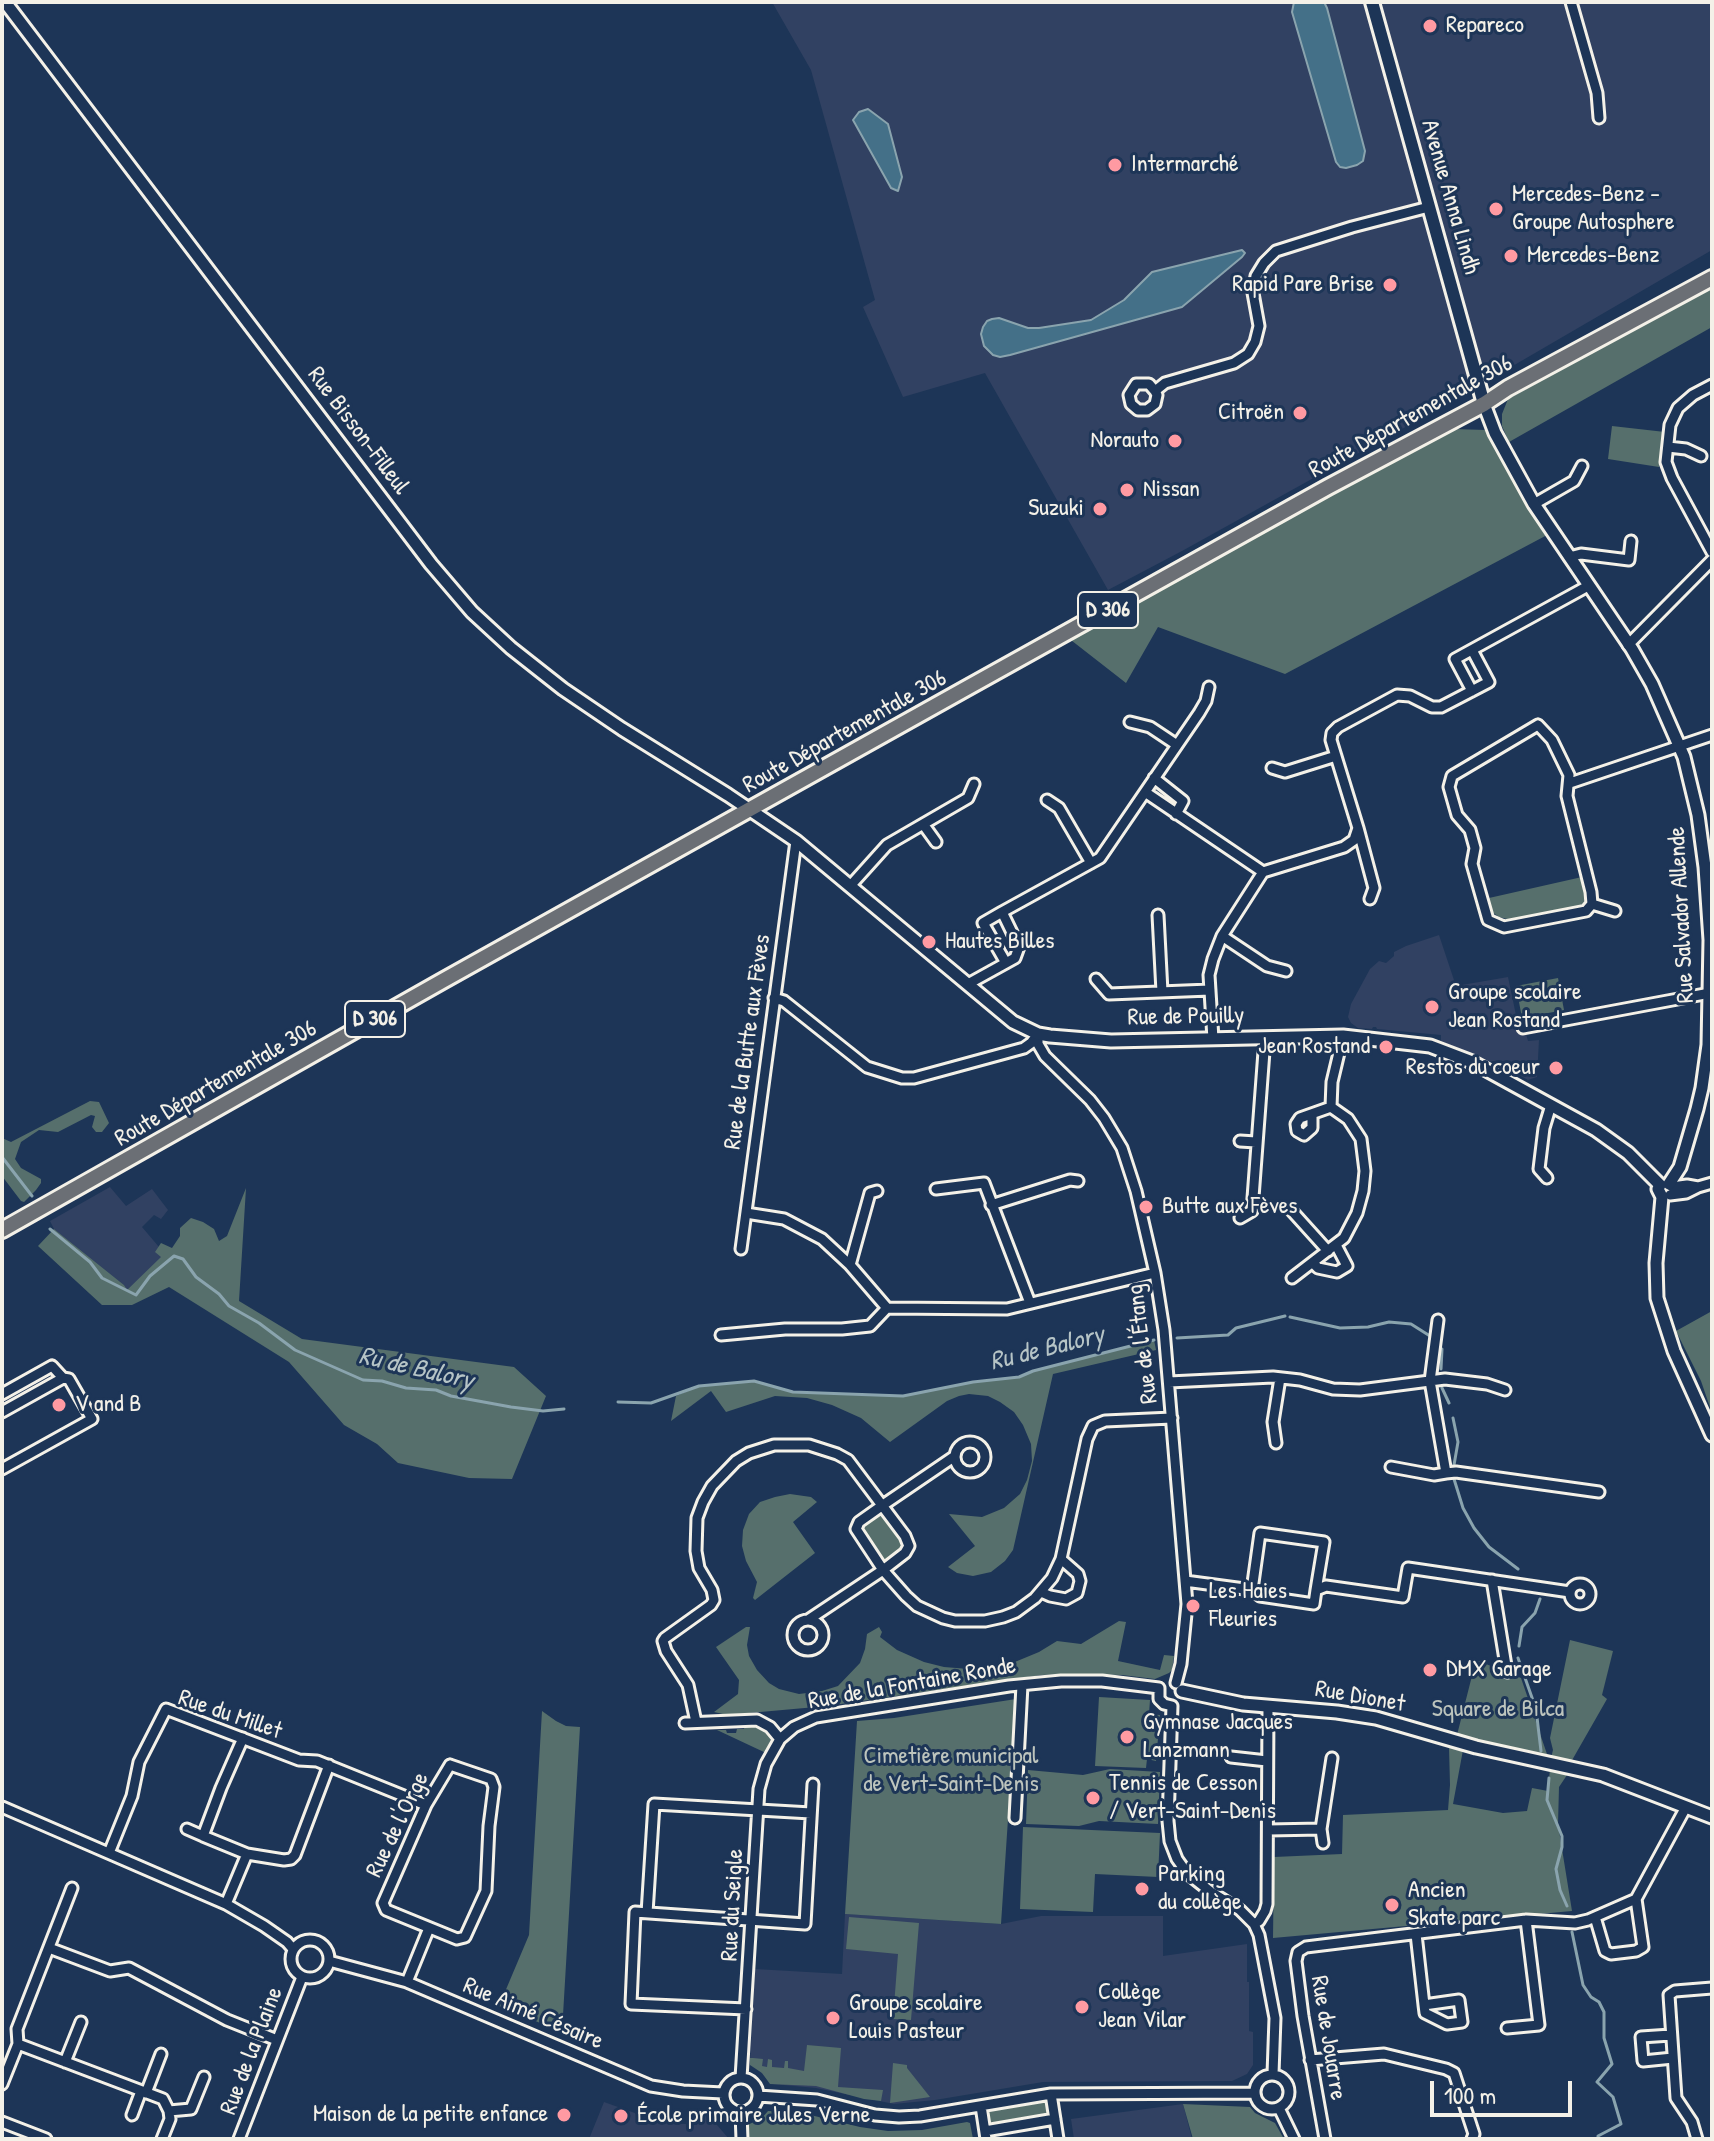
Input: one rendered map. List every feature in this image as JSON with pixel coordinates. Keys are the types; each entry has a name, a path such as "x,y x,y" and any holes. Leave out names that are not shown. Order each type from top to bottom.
{"main road":[{"name":"Avenue Anna Lindh","path":"1372,2 1484,404"},
{"name":"Route Départementale 306","path":"2,1230 1328,487 1712,278"}],"street":[{"name":"Rue Bisson-Filleul","path":"5,2 431,564 472,612 563,689 750,810"},
{"path":"1571,2 1597,93 1599,118"},
{"path":"1155,391 1165,383 1234,363 1248,354 1259,326 1253,293 1256,276 1276,251 1429,205"},
{"path":"1712,385 1678,408 1670,425 1666,462 1712,552"},
{"name":"Rue Salvador Allende","path":"1484,404 1495,433 1534,504 1652,684 1679,745 1698,815 1710,904 1708,1045 1702,1088 1680,1167 1667,1190 1656,1263 1657,1298 1674,1351 1712,1435"},
{"path":"1668,447 1686,449 1701,456"},
{"path":"1534,504 1574,481 1582,466"},
{"path":"1569,557 1581,554 1629,560 1631,541"},
{"path":"1628,645 1712,560"},
{"path":"1472,691 1455,659 1588,586"},
{"path":"1370,899 1374,888 1331,740 1332,733 1397,695 1403,694 1432,707 1441,707 1489,682 1472,650"},
{"path":"1006,963 983,923 1100,858 1206,701 1209,687"},
{"path":"1130,722 1150,727 1177,745"},
{"path":"1538,725 1552,740 1570,783 1567,796 1592,904 1586,911 1504,927 1488,920 1472,864 1475,848 1470,830 1457,815 1449,787 1452,776 1538,725"},
{"path":"1570,783 1712,735"},
{"path":"1272,768 1285,772 1336,756"},
{"path":"1154,778 1183,801 1176,814"},
{"path":"851,885 887,845 968,798 974,784"},
{"path":"1145,792 1263,872"},
{"path":"1047,800 1059,808 1091,863"},
{"name":"Rue de Pouilly","path":"750,810 796,841 851,885 1013,1022 1038,1034 1111,1041 1343,1036 1415,1043 1452,1053 1551,1105 1609,1139 1667,1190"},
{"path":"923,824 936,842"},
{"path":"1213,1039 1209,975 1222,936 1263,872 1344,847 1354,840 1358,828"},
{"name":"Rue de la Butte aux Fèves","path":"741,1249 796,841"},
{"path":"1592,904 1615,911"},
{"path":"968,984 1015,958 1019,947 1002,912"},
{"path":"1158,915 1162,992"},
{"path":"1222,936 1267,966 1286,971"},
{"path":"1096,979 1109,994 1210,990"},
{"path":"1523,1028 1710,993"},
{"path":"774,998 784,1001 867,1067 902,1078 914,1078 1024,1048 1038,1034"},
{"name":"Rue de l'Étang","path":"1038,1034 1038,1044 1045,1056 1090,1100 1122,1148 1136,1191 1155,1273 1169,1382 1187,1612 1179,1687"},
{"path":"1331,1107 1332,1082 1343,1036"},
{"path":"1240,1218 1252,1211 1265,1038"},
{"path":"1547,1178 1539,1169 1544,1128 1551,1105"},
{"path":"1312,1114 1331,1107"},
{"path":"1292,1278 1344,1238 1357,1213 1363,1191 1365,1171 1361,1139 1348,1119 1331,1107"},
{"path":"1240,1141 1256,1142"},
{"path":"991,1205 1070,1180 1078,1181"},
{"path":"936,1189 984,1183 1030,1303"},
{"path":"1667,1190 1686,1193 1712,1183"},
{"path":"850,1265 870,1193 877,1191"},
{"path":"1291,1210 1347,1266 1337,1272 1318,1268 1313,1263"},
{"path":"746,1213 784,1219 822,1239 850,1265 887,1308"},
{"path":"721,1335 870,1326 887,1308 1007,1309 1155,1273"},
{"path":"1438,1320 1430,1381 1446,1473"},
{"path":"2,1394 52,1366 63,1378 69,1379 92,1419 2,1469"},
{"path":"2,1412 63,1378"},
{"path":"1169,1382 1280,1378 1342,1390 1374,1389 1445,1379 1487,1384 1505,1390"},
{"path":"1276,1443 1273,1422 1280,1378"},
{"path":"955,1456 859,1522 856,1529 883,1570 917,1606 955,1621 1003,1617 1016,1612 1041,1592 1061,1559 1087,1439 1093,1426 1105,1421 1172,1418"},
{"path":"780,1739 770,1727 757,1720 690,1722 688,1685 663,1641 714,1600 712,1590 699,1568 695,1535 697,1518 712,1486 736,1461 774,1445 809,1445 848,1460 905,1536 909,1546 883,1570 808,1620"},
{"path":"1391,1467 1434,1475 1456,1472 1599,1492"},
{"path":"1185,1581 1252,1590 1260,1596 1314,1604 1324,1542 1260,1533 1252,1590"},
{"path":"1041,1592 1066,1599 1077,1593 1078,1574 1061,1559"},
{"path":"1316,1590 1326,1586 1403,1597 1408,1568 1570,1592"},
{"path":"1492,1580 1507,1672"},
{"name":"Rue de la Fontaine Ronde","path":"780,1739 794,1727 816,1717 1022,1685 1102,1681 1159,1688"},
{"path":"1164,1683 1179,1687 1181,1699 1172,1706 1159,1699 1159,1688 1164,1683"},
{"path":"1015,1818 1022,1685"},
{"name":"Rue Dionet","path":"1179,1687 1243,1704 1376,1718 1476,1747 1603,1775 1712,1817"},
{"path":"1172,1706 1168,1831 1173,1850 1193,1879 1232,1904 1254,1924 1259,1935 1273,2003 1276,2035 1273,2074"},
{"path":"1254,1924 1259,1921 1267,1904 1268,1707"},
{"name":"Rue du Millet","path":"109,1853 132,1796 139,1762 166,1709 299,1760 329,1765 426,1805"},
{"path":"203,1836 243,1738"},
{"name":"Rue du Seigle","path":"741,2078 761,1776 780,1739"},
{"path":"1231,1757 1267,1761"},
{"path":"1323,1843 1321,1829 1332,1758"},
{"path":"187,1829 247,1854 291,1859 329,1765"},
{"name":"Rue de l'Orge","path":"450,1765 491,1779 494,1787 486,1891 465,1937 457,1939 429,1928 386,1910 383,1903 426,1805 450,1765"},
{"path":"746,2009 631,2004 635,1912 805,1924 813,1784"},
{"path":"647,1913 654,1804 811,1813"},
{"path":"2,1807 226,1904 264,1926 293,1949"},
{"path":"1424,2005 1416,1934 1526,1920 1575,1923 1636,1899 1686,1807"},
{"path":"1268,1830 1321,1829"},
{"path":"226,1904 247,1854"},
{"path":"2,2084 18,2044 17,2029 72,1888"},
{"path":"1595,1917 1605,1951 1611,1954 1636,1951 1643,1947 1636,1899"},
{"path":"1507,2028 1539,2025 1526,1920"},
{"path":"407,1982 429,1928"},
{"name":"Rue de Jouarre","path":"1325,2139 1310,2060 1296,1961 1298,1952 1306,1947 1416,1934"},
{"path":"316,1940 326,1948 329,1961 325,1972 308,1979 293,1968 291,1962 293,1949 303,1941 316,1940"},
{"path":"49,1948 110,1971 129,1968 227,2020 277,2040"},
{"name":"Rue Aimé Césaire","path":"329,1961 407,1982 651,2086 723,2093"},
{"name":"Rue de la Plaine","path":"239,2139 302,1977"},
{"path":"1697,2139 1692,2122 1676,2098 1669,1995 1675,1991 1712,1988"},
{"path":"65,2062 81,2022"},
{"path":"1671,2035 1641,2037 1643,2061 1673,2058"},
{"path":"18,2044 163,2099 170,2119 162,2139"},
{"path":"132,2115 161,2054"},
{"path":"1310,2060 1384,2054 1446,2069 1454,2073 1474,2134 1472,2139"},
{"path":"1273,2074 1284,2079 1290,2089 1287,2101 1273,2110 1263,2107 1255,2093 1258,2082 1273,2074"},
{"path":"169,2111 191,2109 204,2077"},
{"path":"741,2078 751,2082 758,2096 753,2107 741,2113 728,2107 723,2098 729,2082 741,2078"},
{"path":"758,2096 817,2100 875,2115 899,2117 1051,2094 1255,2093"},
{"path":"1051,2094 1058,2139"},
{"path":"981,2106 986,2135 1055,2119"},
{"path":"1279,2108 1294,2139"},
{"path":"741,2113 742,2139"},
{"path":"2,2122 39,2138"}],"shaded area":[{"path":"772,2 1712,2 1712,250 1456,399 1108,590 985,373 903,397 863,307 875,300 811,70"},
{"path":"1294,2 1324,2 1327,8 1365,151 1363,161 1357,165 1346,168 1336,162 1292,12"},
{"path":"868,109 888,124 902,177 898,191 891,188 853,120 859,112"},
{"path":"1242,250 1245,253 1242,257 1182,307 1000,357 984,346 983,327 992,319 999,318 1028,328 1091,320 1124,300 1152,272"},
{"name":"Groupe scolaire Jean Rostand","path":"1439,935 1456,986 1508,977 1517,1020 1516,1030 1525,1030 1528,1041 1539,1040 1537,1077 1528,1080 1494,1061 1488,1062 1441,1041 1441,1035 1376,1027 1358,1028 1351,1023 1348,1017 1351,1004 1370,969 1379,961 1386,963 1394,952 1406,946"},
{"path":"110,1187 126,1206 152,1189 168,1210 161,1219 154,1215 142,1227 159,1247 156,1252 162,1257 126,1291 124,1285 54,1229 50,1221"},
{"name":"Collège Jean Vilar","path":"845,1914 1001,1924 1041,1916 1163,1916 1163,1956 1247,1944 1253,2065 1247,2074 1232,2081 1043,2082 894,2104 816,2088 772,2084 750,2061 755,1969 842,1974"},
{"name":"École primaire Jules Verne","path":"604,2102 660,2122 697,2125 705,2111 729,2139 589,2139"},
{"path":"1183,2104 1192,2139 1074,2139 1071,2119"}],"green space":[{"path":"1712,286 1712,327 1509,442 1502,426 1502,414 1508,399"},
{"path":"1612,426 1665,432 1659,467 1608,459"},
{"path":"1453,429 1486,430 1549,534 1285,674 1158,627 1126,683 1067,637"},
{"path":"1582,877 1587,899 1585,905 1576,909 1511,920 1499,917 1490,908 1489,898"},
{"path":"1558,978 1564,1010 1522,1018 1516,986"},
{"path":"90,1101 99,1102 109,1123 102,1132 96,1132 92,1127 95,1116 91,1115 58,1132 39,1130 21,1142 15,1159 21,1168 41,1179 41,1183 24,1202 21,1201 2,1176 2,1138 11,1142"},
{"path":"246,1188 239,1301 302,1339 514,1367 546,1396 512,1479 469,1478 398,1463 377,1444 344,1425 289,1362 169,1287 132,1305 102,1305 38,1246 54,1229 127,1290 161,1257 155,1252 161,1243 172,1248 180,1236 180,1228 191,1218 214,1229 219,1241 227,1236"},
{"path":"1712,1311 1712,1413 1701,1381 1676,1331"},
{"path":"1154,1340 1156,1350 1053,1374 1013,1550 991,1572 973,1576 957,1573 948,1567 975,1546 949,1514 982,1517 1004,1508 1020,1494 1032,1461 1031,1444 1023,1425 1014,1412 1000,1402 988,1396 959,1396 947,1401 890,1442 861,1418 807,1398 775,1396 726,1412 711,1391 671,1421 676,1396 699,1386 754,1381 793,1392 903,1396 973,1382 1019,1377"},
{"path":"790,1494 811,1497 817,1502 793,1522 815,1553 755,1600 757,1582 746,1561 742,1546 743,1530 749,1514 760,1502"},
{"path":"882,1512 903,1544 900,1550 885,1560 862,1528"},
{"path":"1119,1621 1126,1622 1118,1661 1160,1670 1164,1655 1174,1656 1172,1670 1155,1679 1122,1675 1042,1675 827,1706 727,1715 714,1712 738,1694 739,1680 716,1647 746,1627 750,1627 749,1656 757,1670 779,1689 799,1694 838,1686 860,1663 867,1634 879,1627 882,1632 880,1637 897,1650 924,1662 981,1670 1010,1664 1057,1641 1081,1644"},
{"path":"1570,1640 1613,1651 1602,1695 1607,1699 1571,1762 1551,1758 1550,1738"},
{"name":"Square de Bilca","path":"1476,1660 1521,1678 1548,1757 1457,1735"},
{"name":"Gymnase Jacques Lanzmann","path":"1099,1697 1150,1700 1149,1714 1160,1715 1156,1761 1147,1759 1146,1768 1095,1766"},
{"name":"Cimetière municipal de Vert-Saint-Denis","path":"1016,1699 1001,1924 845,1914 857,1721"},
{"path":"542,1711 566,1726 580,1727 562,2032 499,2006 529,1935"},
{"path":"745,1725 762,1727 770,1734 772,1743 766,1753 717,1730 736,1733"},
{"path":"1449,1747 1463,1750 1453,1804 1503,1813 1527,1811 1532,1788 1548,1791 1550,1768 1569,1772 1559,1787 1558,1824 1572,1911 1273,1938 1274,1857 1342,1854 1343,1815 1448,1810"},
{"name":"Tennis de Cesson / Vert-Saint-Denis","path":"1110,1769 1160,1772 1158,1824 1099,1821 1079,1826 1026,1824 1028,1770 1083,1775"},
{"path":"1023,1827 1160,1833 1158,1877 1095,1874 1093,1912 1020,1909"},
{"path":"849,1917 919,1923 911,2020 893,2019 898,1954 846,1949"},
{"path":"807,2045 841,2048 838,2087 883,2090 881,2101 816,2086 770,2084 762,2073 750,2065 750,2058 763,2059 762,2066 767,2067 768,2059 772,2060 772,2067 784,2068 785,2061 788,2061 788,2068 804,2071"},
{"path":"893,2063 907,2065 930,2097 890,2103"},
{"path":"1039,2101 1049,2108 1046,2118 992,2126 987,2120 987,2114 992,2109"},
{"path":"1183,2104 1250,2107 1275,2123 1284,2139 1193,2139"},
{"path":"768,2111 798,2112 888,2131 922,2130 967,2122 970,2123 973,2139 747,2139 747,2125 761,2119"}],"waterway":[{"name":"Ru de Balory","path":"2,1157 32,1196"},
{"name":"Ru de Balory","path":"50,1229 90,1262 102,1278 136,1295 150,1276 174,1256 183,1259 196,1277 219,1294 229,1306 259,1323 295,1350 363,1380 436,1390 451,1396 511,1407 543,1411 564,1409"},
{"name":"Ru de Balory","path":"1177,1338 1228,1335 1236,1328 1285,1316"},
{"name":"Ru de Balory","path":"1290,1317 1340,1328 1368,1327 1389,1322 1411,1324 1430,1336"},
{"name":"Ru de Balory","path":"618,1402 651,1403 699,1386 754,1381 793,1392 903,1396 973,1382 1019,1377 1154,1340"},
{"name":"Ru de Balory","path":"1441,1369 1442,1349"},
{"name":"Ru de Balory","path":"1442,1388 1449,1403"},
{"name":"Ru de Balory","path":"1453,1418 1458,1442 1454,1465"},
{"name":"Ru de Balory","path":"1454,1479 1463,1508 1474,1528 1489,1547 1518,1569"},
{"name":"Ru de Balory","path":"1519,1646 1522,1627 1535,1613 1540,1599"},
{"name":"Ru de Balory","path":"1518,1658 1536,1709 1541,1751"},
{"name":"Ru de Balory","path":"1549,1778 1547,1800 1562,1836 1556,1869 1567,1906"},
{"name":"Ru de Balory","path":"1572,1932 1583,1985 1604,2012 1604,2038 1612,2064 1597,2082 1613,2097 1621,2124 1598,2136 1598,2139"}],"place":[{"name":"Repareco","path":"1430,26"},
{"name":"Intermarché","path":"1115,165"},
{"name":"Mercedes-Benz - Groupe Autosphere","path":"1496,209"},
{"name":"Mercedes-Benz","path":"1511,256"},
{"name":"Rapid Pare Brise","path":"1390,285"},
{"name":"Citroën","path":"1300,413"},
{"name":"Norauto","path":"1175,441"},
{"name":"Nissan","path":"1127,490"},
{"name":"Suzuki","path":"1100,509"},
{"name":"Hautes Billes","path":"929,942"},
{"name":"Groupe scolaire Jean Rostand","path":"1432,1007"},
{"name":"Jean Rostand","path":"1386,1047"},
{"name":"Restos du coeur","path":"1556,1068"},
{"name":"Butte aux Fèves","path":"1146,1207"},
{"name":"V and B","path":"59,1405"},
{"name":"Les Haies Fleuries","path":"1193,1606"},
{"name":"DMX Garage","path":"1430,1670"},
{"name":"Gymnase Jacques Lanzmann","path":"1127,1737"},
{"name":"Tennis de Cesson / Vert-Saint-Denis","path":"1093,1798"},
{"name":"Parking du collège","path":"1142,1889"},
{"name":"Ancien Skate parc","path":"1392,1905"},
{"name":"Collège Jean Vilar","path":"1082,2007"},
{"name":"Groupe scolaire Louis Pasteur","path":"833,2018"},
{"name":"Maison de la petite enfance","path":"564,2115"},
{"name":"École primaire Jules Verne","path":"621,2116"}]}
